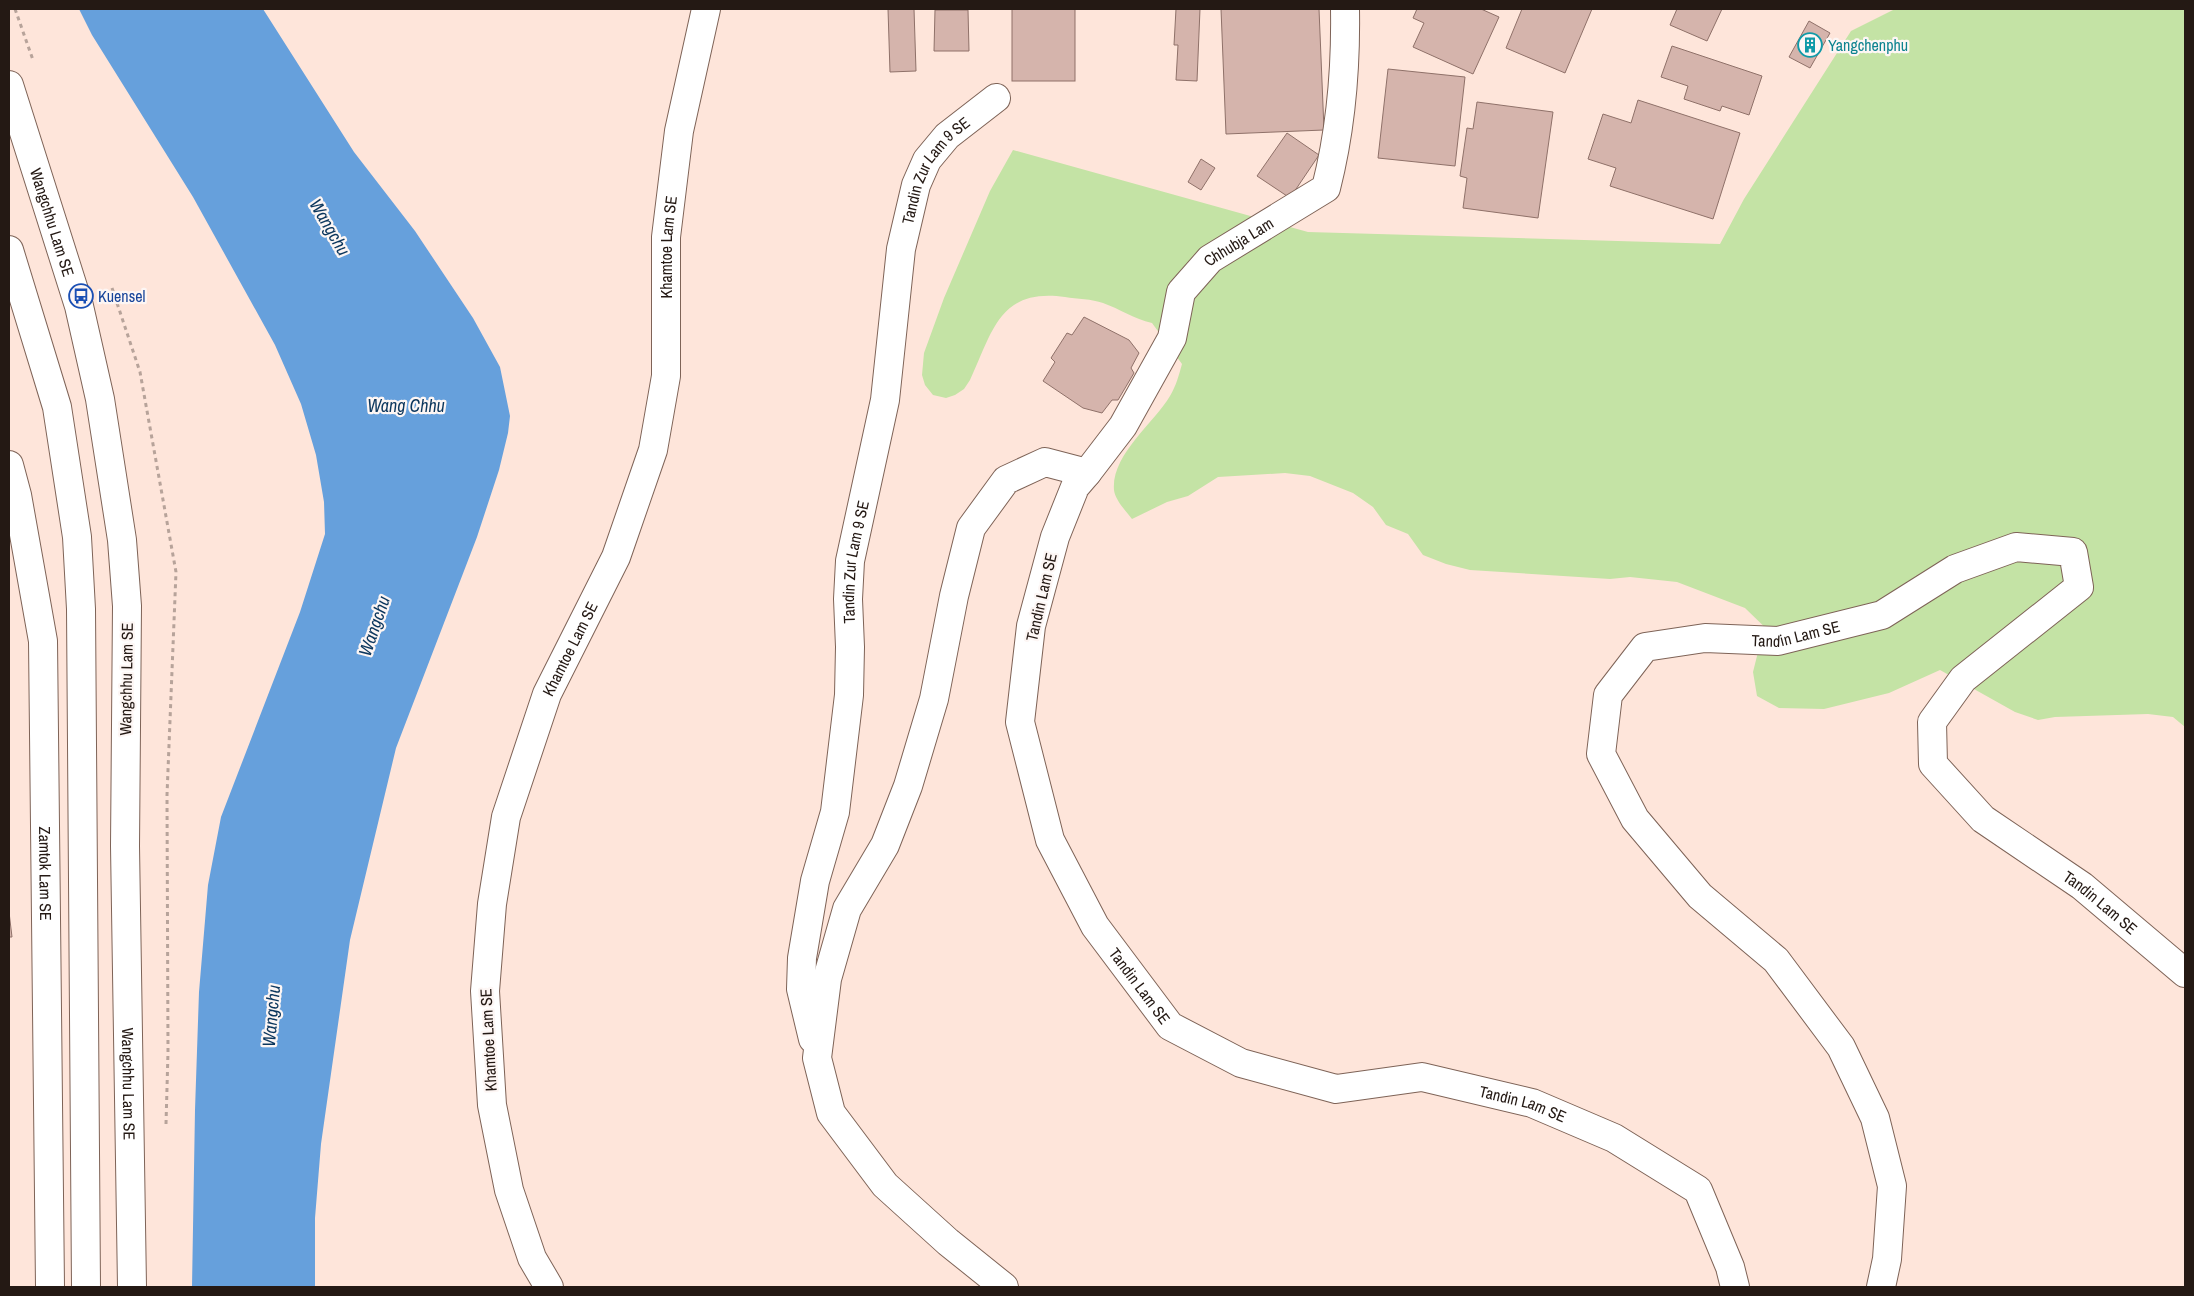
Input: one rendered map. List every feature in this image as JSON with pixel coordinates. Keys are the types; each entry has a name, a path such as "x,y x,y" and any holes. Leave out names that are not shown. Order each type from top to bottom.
{"main road":[{"name":"Khamtoe Lam SE","path":"549,1287 532,1258 509,1190 492,1105 485,992 492,904 506,816 547,694 616,557 653,450 666,376 666,237 679,131 706,9"},
{"name":"Chhubja Lam","path":"1087,473 1123,426 1172,338 1181,292 1210,259 1326,188 1334,158 1346,68 1345,9"},
{"name":"Wangchhu Lam SE","path":"9,85 79,306 100,399 122,540 127,606 125,846 132,1287"},
{"name":"Tandin Zur Lam 9 SE","path":"817,1058 801,989 802,958 815,881 835,812 849,695 848,599 850,561 885,400 901,249 916,185 927,160 947,136 996,98"},
{"path":"9,250 57,407 77,537 81,629 86,1287"},
{"path":"1004,1287 948,1242 884,1185 831,1113 817,1058 827,979 847,908 885,845 908,786 934,699 954,596 971,528 1006,480 1045,462 1087,473"},
{"name":"Zamtok Lam SE","path":"9,465 17,495 43,641 50,1287"},
{"name":"Tandin Lam SE","path":"1087,473 1075,487 1055,537 1031,626 1020,722 1050,840 1095,926 1170,1026 1241,1063 1336,1089 1422,1077 1532,1103 1614,1138 1698,1190 1730,1266 1735,1287"},
{"name":"Tandin Lam SE","path":"1881,1287 1887,1259 1892,1186 1875,1118 1841,1047 1776,960 1700,896 1635,819 1601,754 1608,695 1645,647 1705,638 1778,640 1882,615 1956,569 2016,546 2073,552 2079,587 1963,678 1932,722 1933,764 1983,819 2082,886 2185,973"}],"green space":[{"path":"1895,9 2185,9 2185,727 2173,717 2148,714 2055,717 2038,720 2015,712 1940,670 1889,693 1824,709 1779,708 1757,696 1753,672 1758,652 1778,640 1745,608 1677,582 1630,577 1610,579 1470,570 1446,564 1423,555 1408,534 1386,525 1373,507 1353,493 1310,476 1285,473 1218,477 1188,496 1167,502 1132,519 1116,498 1114,490 1119,464 1135,440 1170,396 1182,364 1152,323 1099,302 1043,296 1026,299 1012,306 1001,317 964,389 946,398 933,395 925,385 922,375 924,353 944,298 990,191 1013,150 1308,232 1720,244 1744,199 1851,31"}],"water":[{"name":"Wang Chhu","path":"79,9 263,9 354,152 415,231 473,318 500,367 510,416 499,470 477,537 396,748 350,940 321,1144 315,1218 315,1287 192,1287 199,992 208,885 221,817 300,612 325,534 324,502 316,455 301,404 275,345 193,197 92,35"}],"building":[{"path":"888,9 914,9 916,71 890,72"},
{"path":"1012,9 1075,9 1075,81 1012,81"},
{"path":"1176,9 1200,9 1197,81 1176,80 1178,45 1174,45"},
{"path":"1221,9 1319,9 1324,130 1226,134"},
{"path":"1417,9 1481,9 1499,17 1473,74 1413,47 1424,23 1413,18"},
{"path":"1522,9 1592,9 1565,73 1506,48"},
{"path":"1677,9 1722,9 1707,41 1670,25"},
{"path":"935,10 968,10 969,51 934,51"},
{"name":"Yangchenphu","path":"1809,21 1830,33 1810,68 1789,57"},
{"path":"1672,46 1762,76 1749,115 1722,106 1720,111 1684,99 1688,86 1661,77"},
{"path":"1388,69 1465,77 1455,166 1378,158"},
{"path":"1638,100 1740,133 1713,219 1610,186 1616,168 1588,159 1603,114 1631,123"},
{"path":"1477,102 1553,112 1538,218 1463,208 1467,178 1460,176 1467,128 1473,129"},
{"path":"1287,133 1319,155 1290,198 1257,176"},
{"path":"1201,159 1215,168 1201,190 1188,182"},
{"path":"1084,317 1129,340 1139,353 1131,368 1134,373 1118,400 1112,400 1102,413 1083,408 1043,381 1055,362 1051,358 1067,333 1072,335"},
{"path":"9,912 12,937 9,937"}],"place":[{"name":"Yangchenphu","path":"1810,45"},
{"name":"Kuensel","path":"81,296"}],"water label":[{"name":"Wangchu","path":"330,227"},
{"name":"Wangchu","path":"374,626"},
{"name":"Wangchu","path":"271,1016"}]}
